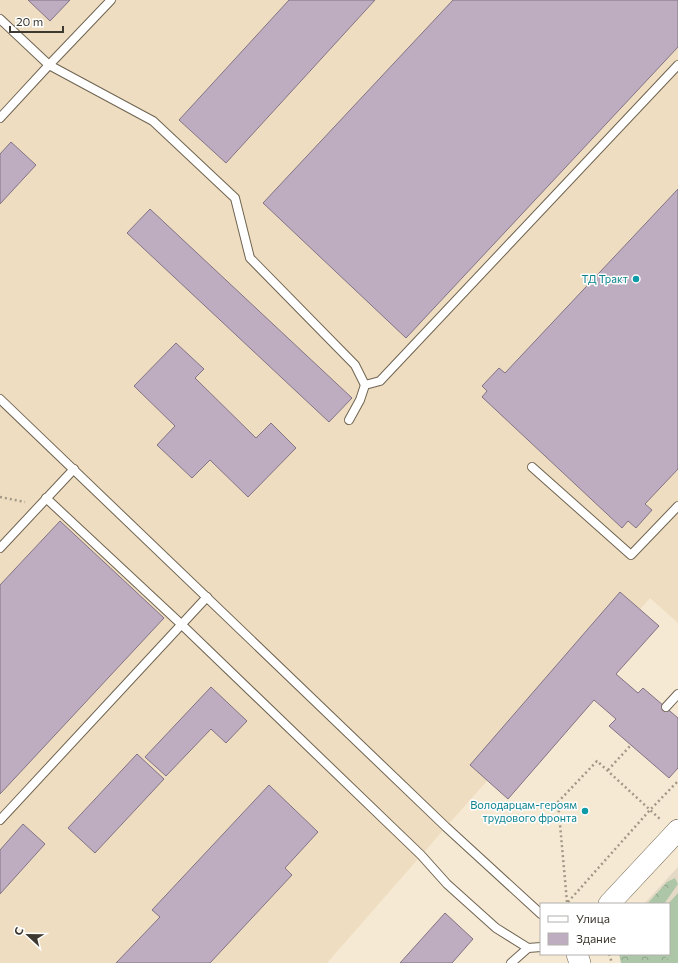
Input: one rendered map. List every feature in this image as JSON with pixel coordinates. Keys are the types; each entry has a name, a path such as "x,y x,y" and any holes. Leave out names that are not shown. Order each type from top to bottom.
{"street":[{"path":"610,903 676,831"}],"lane":[{"path":"0,118 111,0"},
{"path":"0,18 49,65 153,121 235,198 250,258 355,365 364,385 360,400 349,420"},
{"path":"364,385 380,381 678,65"},
{"path":"0,399 446,827 540,913"},
{"path":"532,467 630,555 678,506"},
{"path":"0,548 74,469"},
{"path":"46,498 181,624 421,855 447,884 496,928 528,948"},
{"path":"0,820 207,597"},
{"path":"666,707 678,694"},
{"path":"511,963 528,948 540,946"}],"path":[{"path":"0,497 40,506"},
{"path":"608,770 631,745"},
{"path":"676,831 650,810 597,761 558,802 567,902 650,810 678,781"}],"shaded area":[{"path":"0,0 678,0 678,623 650,598 327,963 0,963"},
{"path":"678,867 678,963 670,955 670,903 645,903"}],"green space":[{"path":"675,878 678,884 665,903 648,903 667,882"},
{"path":"678,893 678,963 672,963 663,955 670,955 669,903"},
{"path":"619,955 670,955 678,963 621,963"}],"building":[{"path":"28,0 70,0 50,21"},
{"path":"289,0 375,0 226,163 179,120"},
{"path":"453,0 678,0 678,47 406,338 263,203"},
{"path":"11,142 36,165 0,204 0,154"},
{"name":"ТД Тракт","path":"678,189 678,469 645,504 652,510 636,528 628,521 622,528 482,397 487,391 482,386 499,368 505,373"},
{"path":"150,209 352,398 329,422 127,233"},
{"path":"176,343 204,369 195,378 256,438 271,423 296,448 248,497 210,460 192,478 157,445 175,426 134,386"},
{"path":"60,521 164,618 0,794 0,585"},
{"path":"620,592 659,626 616,674 638,693 643,688 678,718 678,768 669,778 609,726 616,719 594,700 508,799 470,765"},
{"path":"211,687 247,721 226,743 211,729 166,776 145,757"},
{"path":"137,754 164,779 95,853 68,828"},
{"path":"269,785 318,832 285,868 292,875 210,963 116,963 160,917 152,910"},
{"path":"23,824 45,844 0,894 0,850"},
{"path":"445,913 473,939 452,963 400,963"}],"place":[{"name":"ТД Тракт","path":"636,279"},
{"name":"Володарцам-героям трудового фронта","path":"585,811"}]}
